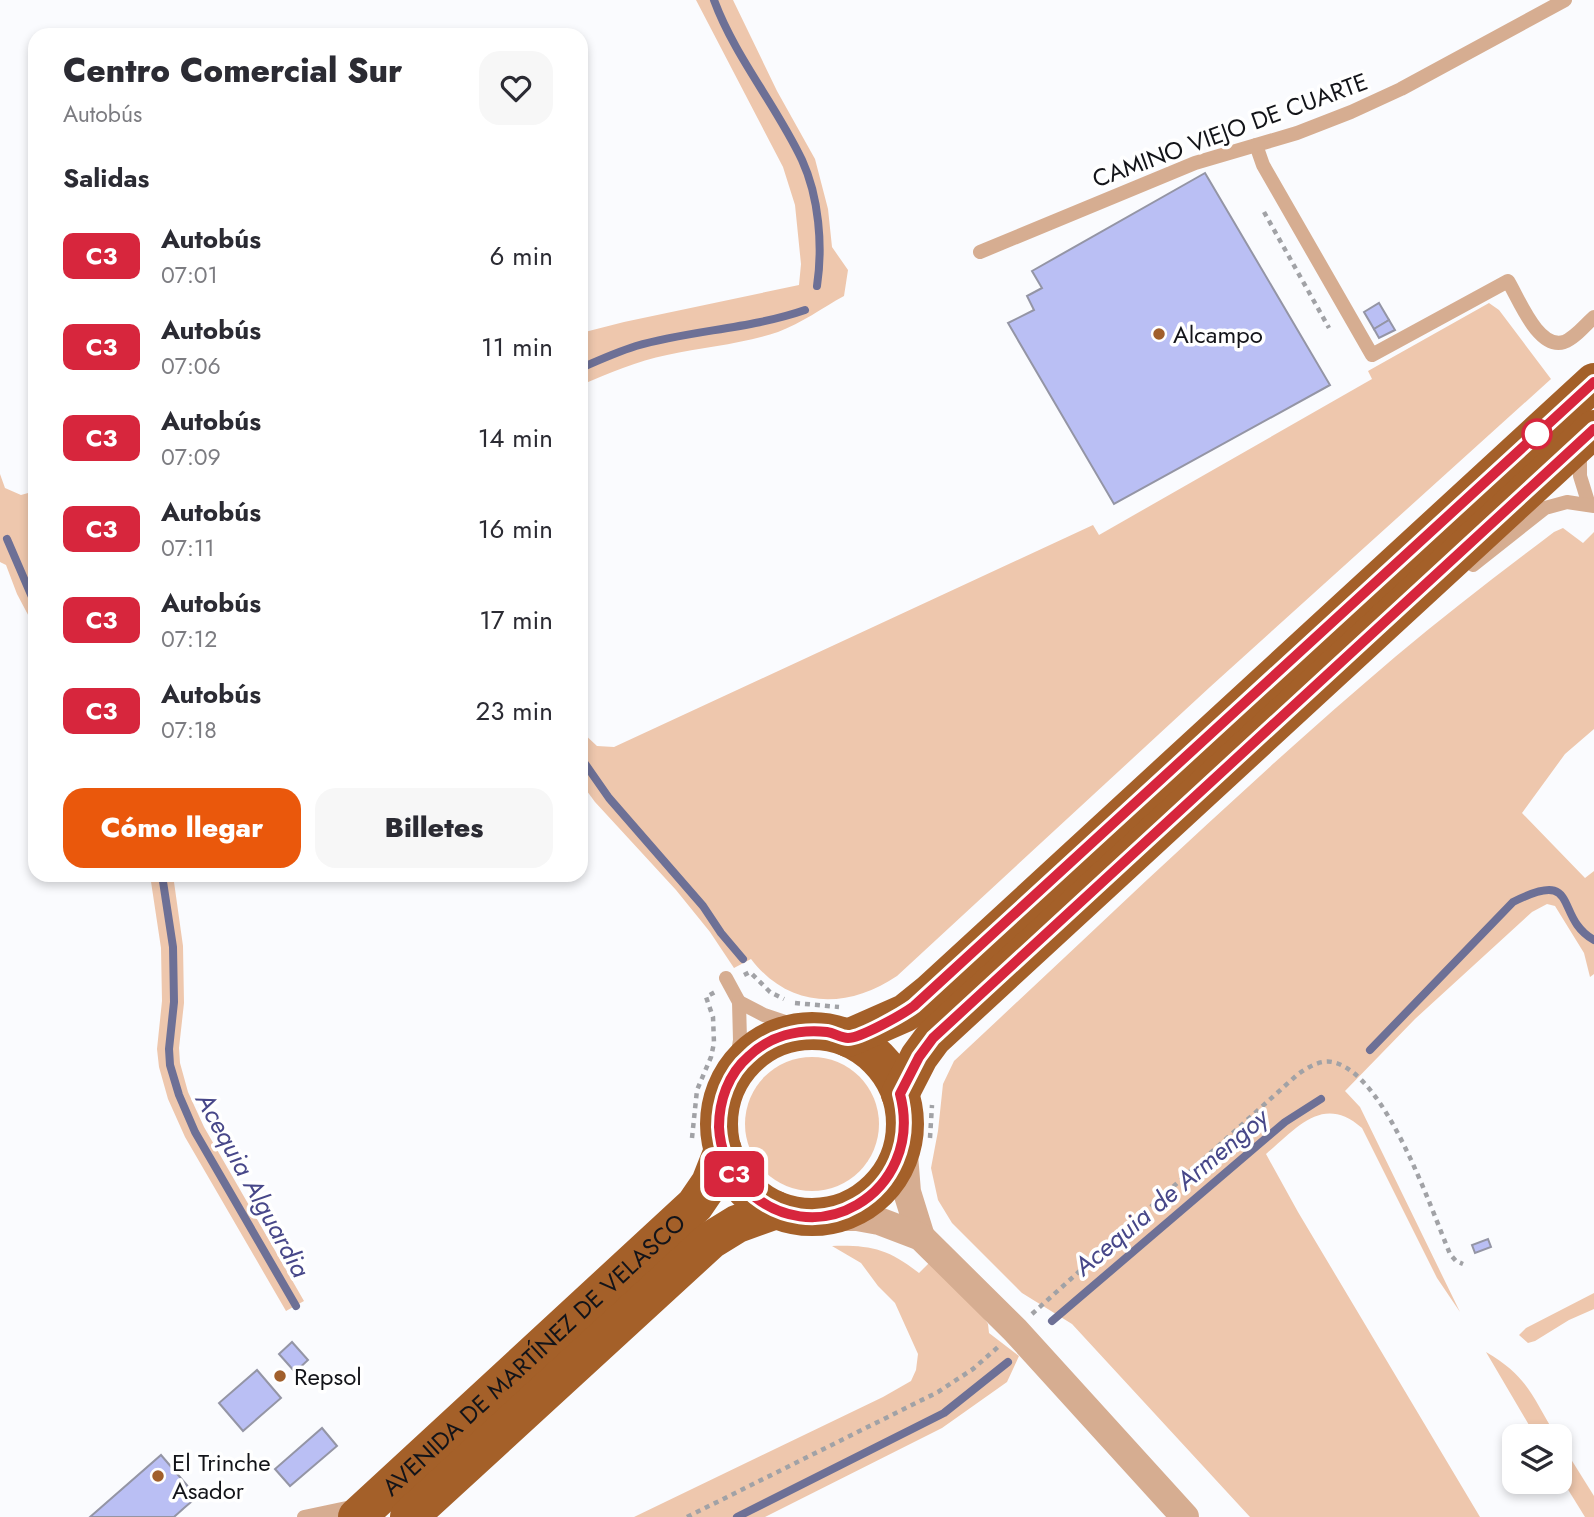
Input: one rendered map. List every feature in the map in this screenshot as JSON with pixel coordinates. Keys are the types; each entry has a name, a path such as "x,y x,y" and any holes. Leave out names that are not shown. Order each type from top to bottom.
{"highway":[{"path":"1589,434 933,1038 919,1057 916,1096 905,1118 917,1142 898,1159 878,1190 848,1210 830,1215 794,1213 748,1192 707,1148 719,1134 722,1101 735,1072 761,1046 794,1032 893,1020 914,1006 1594,382"},
{"path":"837,1025 875,1055 894,1080 916,1096"},
{"name":"AVENIDA DE MARTÍNEZ DE VELASCO","path":"364,1510 695,1205 710,1183 707,1148"},
{"name":"AVENIDA DE MARTÍNEZ DE VELASCO","path":"409,1517 711,1240 737,1224 794,1213"}],"street":[{"path":"917,1142 907,1192 921,1237"},
{"path":"794,1213 879,1221 921,1237 1016,1330 1185,1517"}],"lane":[{"name":"CAMINO VIEJO DE CUARTE","path":"980,252 1195,163 1315,126 1376,101 1565,0"},
{"path":"1256,145 1263,165 1372,355 1508,281 1539,335 1549,341 1567,340 1594,317"},
{"path":"1345,658 1456,578 1545,508 1567,502 1591,505 1580,475 1589,434"},
{"path":"727,981 739,1002 740,1040 735,1072"},
{"path":"739,1002 790,1026 837,1025"},
{"path":"304,1517 364,1510"}],"path":[{"path":"1264,212 1329,328"},
{"path":"707,1148 697,1090 714,1043 713,1017 706,997 727,981 750,972 770,992 791,1001 837,1007 837,1025"},
{"path":"687,1517 956,1382 992,1353 1310,1066 1335,1062 1348,1068 1377,1096 1391,1119 1450,1254 1463,1264"},
{"path":"916,1096 917,1142"}],"shaded area":[{"path":"696,0 733,0 777,91 815,159 828,209 832,247 848,270 844,296 778,332 656,358 588,382 588,331 799,285 801,264 795,205 783,167"},
{"path":"1489,303 1499,310 1551,379 1210,687 897,976 878,987 839,999 820,999 783,988 751,959 734,968 710,932 676,890 588,792 588,738 597,746 614,747 1093,525 1099,535 1372,379 1368,371"},
{"path":"0,474 5,488 21,495 28,493 28,615 6,565 0,562"},
{"path":"1563,528 1583,543 1594,532 1594,729 1565,754 1522,813 1585,878 1594,871 1594,974 1590,977 1584,953 1555,906 1547,904 1532,912 1415,1019 1345,1091 1360,1107 1460,1312 1437,1278 1362,1128 1348,1118 1323,1114 1300,1125 1266,1154 1480,1517 1250,1517 1072,1324 1022,1293 952,1223 938,1200 931,1168 943,1084 954,1061 1282,755 1434,625 1554,532"},
{"path":"151,882 174,882 183,946 184,1003 180,1063 188,1092 204,1127 304,1301 286,1311 185,1137 168,1099 157,1049 162,1001 161,948"},
{"path":"812,1057 838,1062 859,1077 874,1098 879,1124 874,1150 859,1171 838,1186 812,1191 786,1186 765,1171 750,1150 745,1124 750,1098 765,1077 786,1062"},
{"path":"832,1246 858,1246 878,1250 919,1273 929,1263 982,1315 988,1324 989,1333 1019,1356 1007,1382 942,1428 765,1517 634,1517 911,1381 918,1354 895,1303 861,1263"},
{"path":"1594,1293 1594,1309 1569,1320 1535,1341 1528,1343 1519,1335 1526,1328"},
{"path":"1486,1352 1521,1379 1549,1424 1528,1424"},
{"path":"1572,1461 1594,1496 1594,1517 1585,1517 1571,1494"}],"building":[{"path":"1205,173 1330,385 1114,504 1008,323 1034,310 1027,296 1042,288 1032,271"},
{"path":"1379,303 1389,320 1374,329 1364,312"},
{"path":"1389,320 1395,330 1379,338 1374,329"},
{"path":"1488,1239 1491,1247 1475,1253 1472,1245"},
{"path":"292,1342 308,1360 295,1372 279,1354"},
{"path":"257,1370 281,1398 243,1431 219,1403"},
{"path":"322,1428 337,1446 290,1486 275,1469"},
{"name":"El Trinche Asador","path":"161,1455 197,1497 174,1517 90,1517"}],"waterway":[{"path":"714,0 733,41 792,140 808,174 818,222 820,255 817,286"},
{"path":"588,365 636,346 805,310"},
{"name":"Acequia Alguardia","path":"7,539 28,588"},
{"path":"588,768 609,798 703,906 743,959"},
{"name":"Acequia Alguardia","path":"163,882 173,947 174,1002 170,1065 179,1095 195,1132 296,1306"},
{"name":"Acequia de Armengoy","path":"1370,1050 1513,902 1549,890 1558,893 1582,930 1594,940"},
{"name":"Acequia de Armengoy","path":"1052,1321 1285,1122 1321,1099"},
{"name":"Acequia de Armengoy","path":"737,1517 944,1413 1008,1362"}],"bus line":[{"name":"C3","path":"1594,382 914,1006 893,1020 848,1038 813,1031 794,1032 761,1046 746,1058 727,1086 719,1118 723,1150 737,1180 761,1202 776,1210 812,1217 848,1210 878,1190 890,1175 904,1142 904,1110 900,1094 919,1057 933,1038 1594,429"}],"place":[{"name":"Alcampo","path":"1159,334"},
{"name":"Repsol","path":"280,1376"},
{"name":"El Trinche Asador","path":"158,1476"}]}
